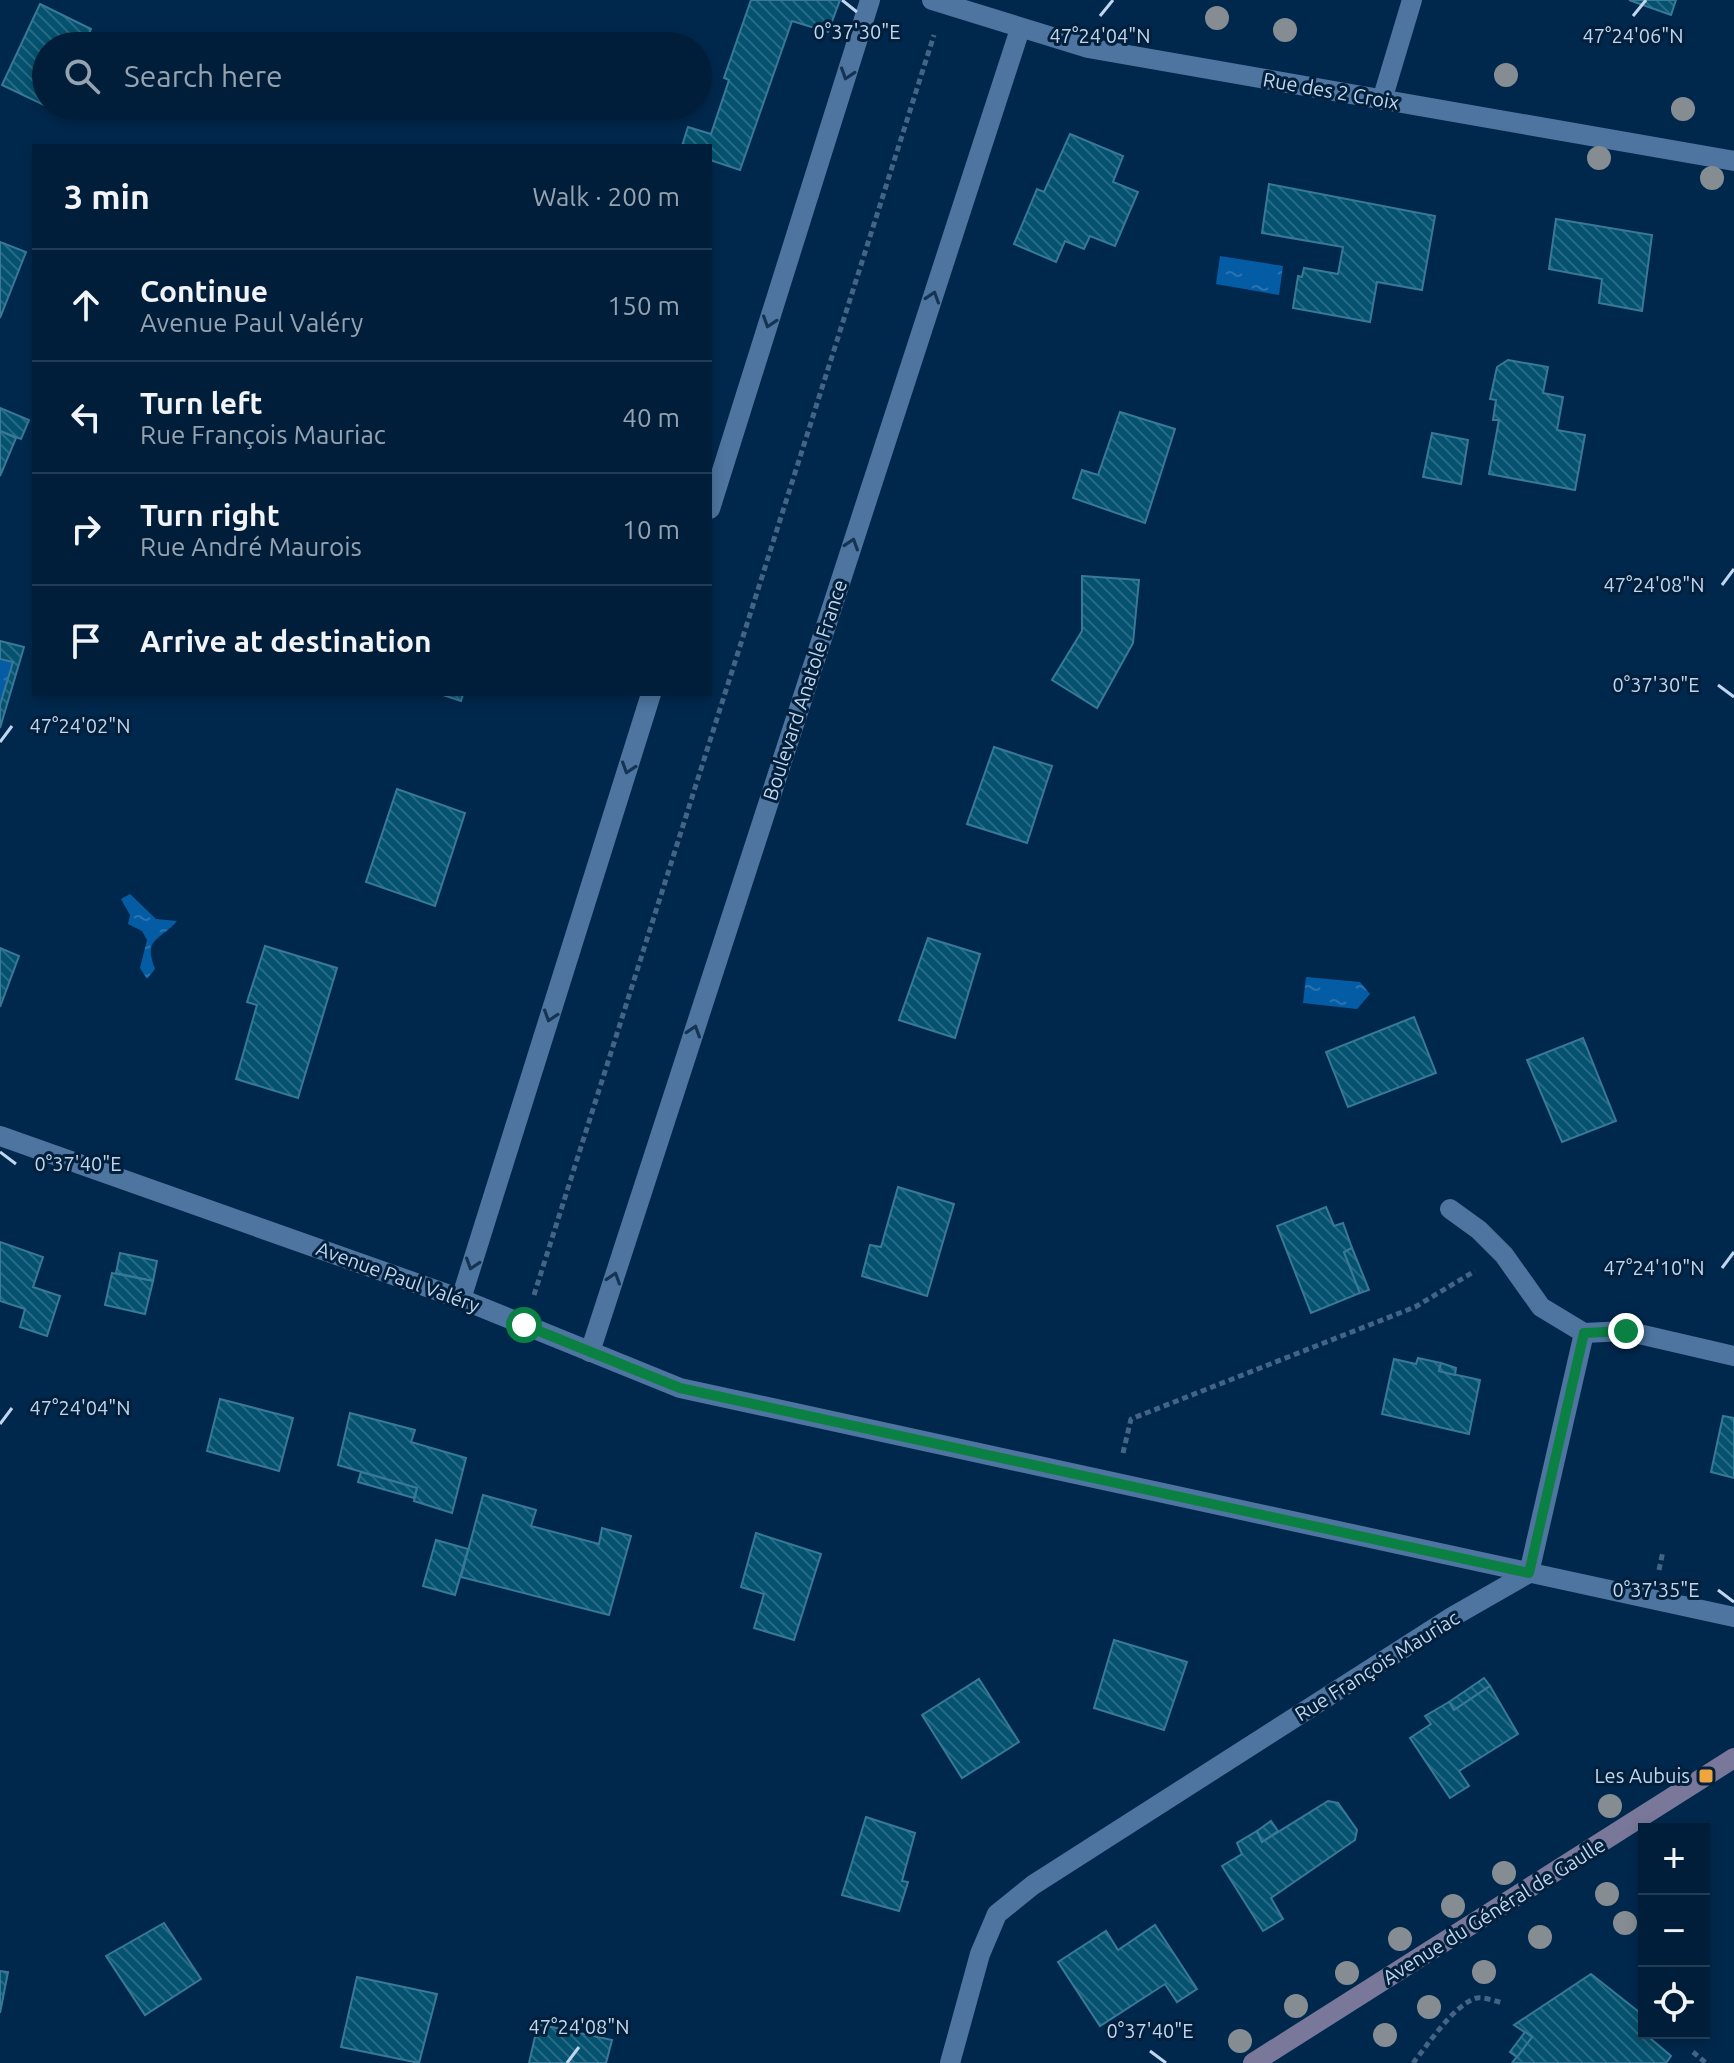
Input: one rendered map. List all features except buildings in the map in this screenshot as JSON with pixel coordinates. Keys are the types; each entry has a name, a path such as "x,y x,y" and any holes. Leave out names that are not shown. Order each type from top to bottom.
{"street":[{"path":"712,503 870,0"},
{"path":"1382,100 1412,0"},
{"name":"Rue des 2 Croix","path":"938,2 1088,48 1734,161"},
{"name":"Boulevard Anatole France","path":"590,1352 1020,29"},
{"path":"461,1299 650,696"},
{"name":"Avenue Paul Valéry","path":"0,1136 461,1299 680,1388 1734,1617"},
{"path":"1450,1209 1479,1230 1504,1255 1541,1307 1584,1333 1626,1331 1734,1356"},
{"path":"1529,1573 1584,1333"},
{"name":"Rue François Mauriac","path":"950,2063 980,1954 997,1914 1085,1852 1452,1617 1529,1573"},
{"name":"Avenue du Général de Gaulle","path":"1253,2063 1734,1758"}],"path":[{"path":"524,1325 938,2"},
{"path":"1116,1485 1131,1419 1415,1307 1504,1255"},
{"path":"1413,2063 1452,2016 1471,2001 1479,1998 1503,2003"},
{"path":"1693,2052 1706,2063"}],"water":[{"path":"1220,256 1283,266 1279,295 1216,284"},
{"path":"0,659 13,662 0,705"},
{"path":"130,894 156,919 177,921 152,945 155,969 147,979 140,968 147,940 142,931 128,924 130,915 121,899"},
{"path":"1306,977 1360,982 1370,994 1357,1009 1303,1003"}],"place":[{"name":"Les Aubuis","path":"1706,1776"}],"route":[{"path":"524,1325 680,1388 989,1458 1529,1573 1584,1333 1626,1331"}]}
